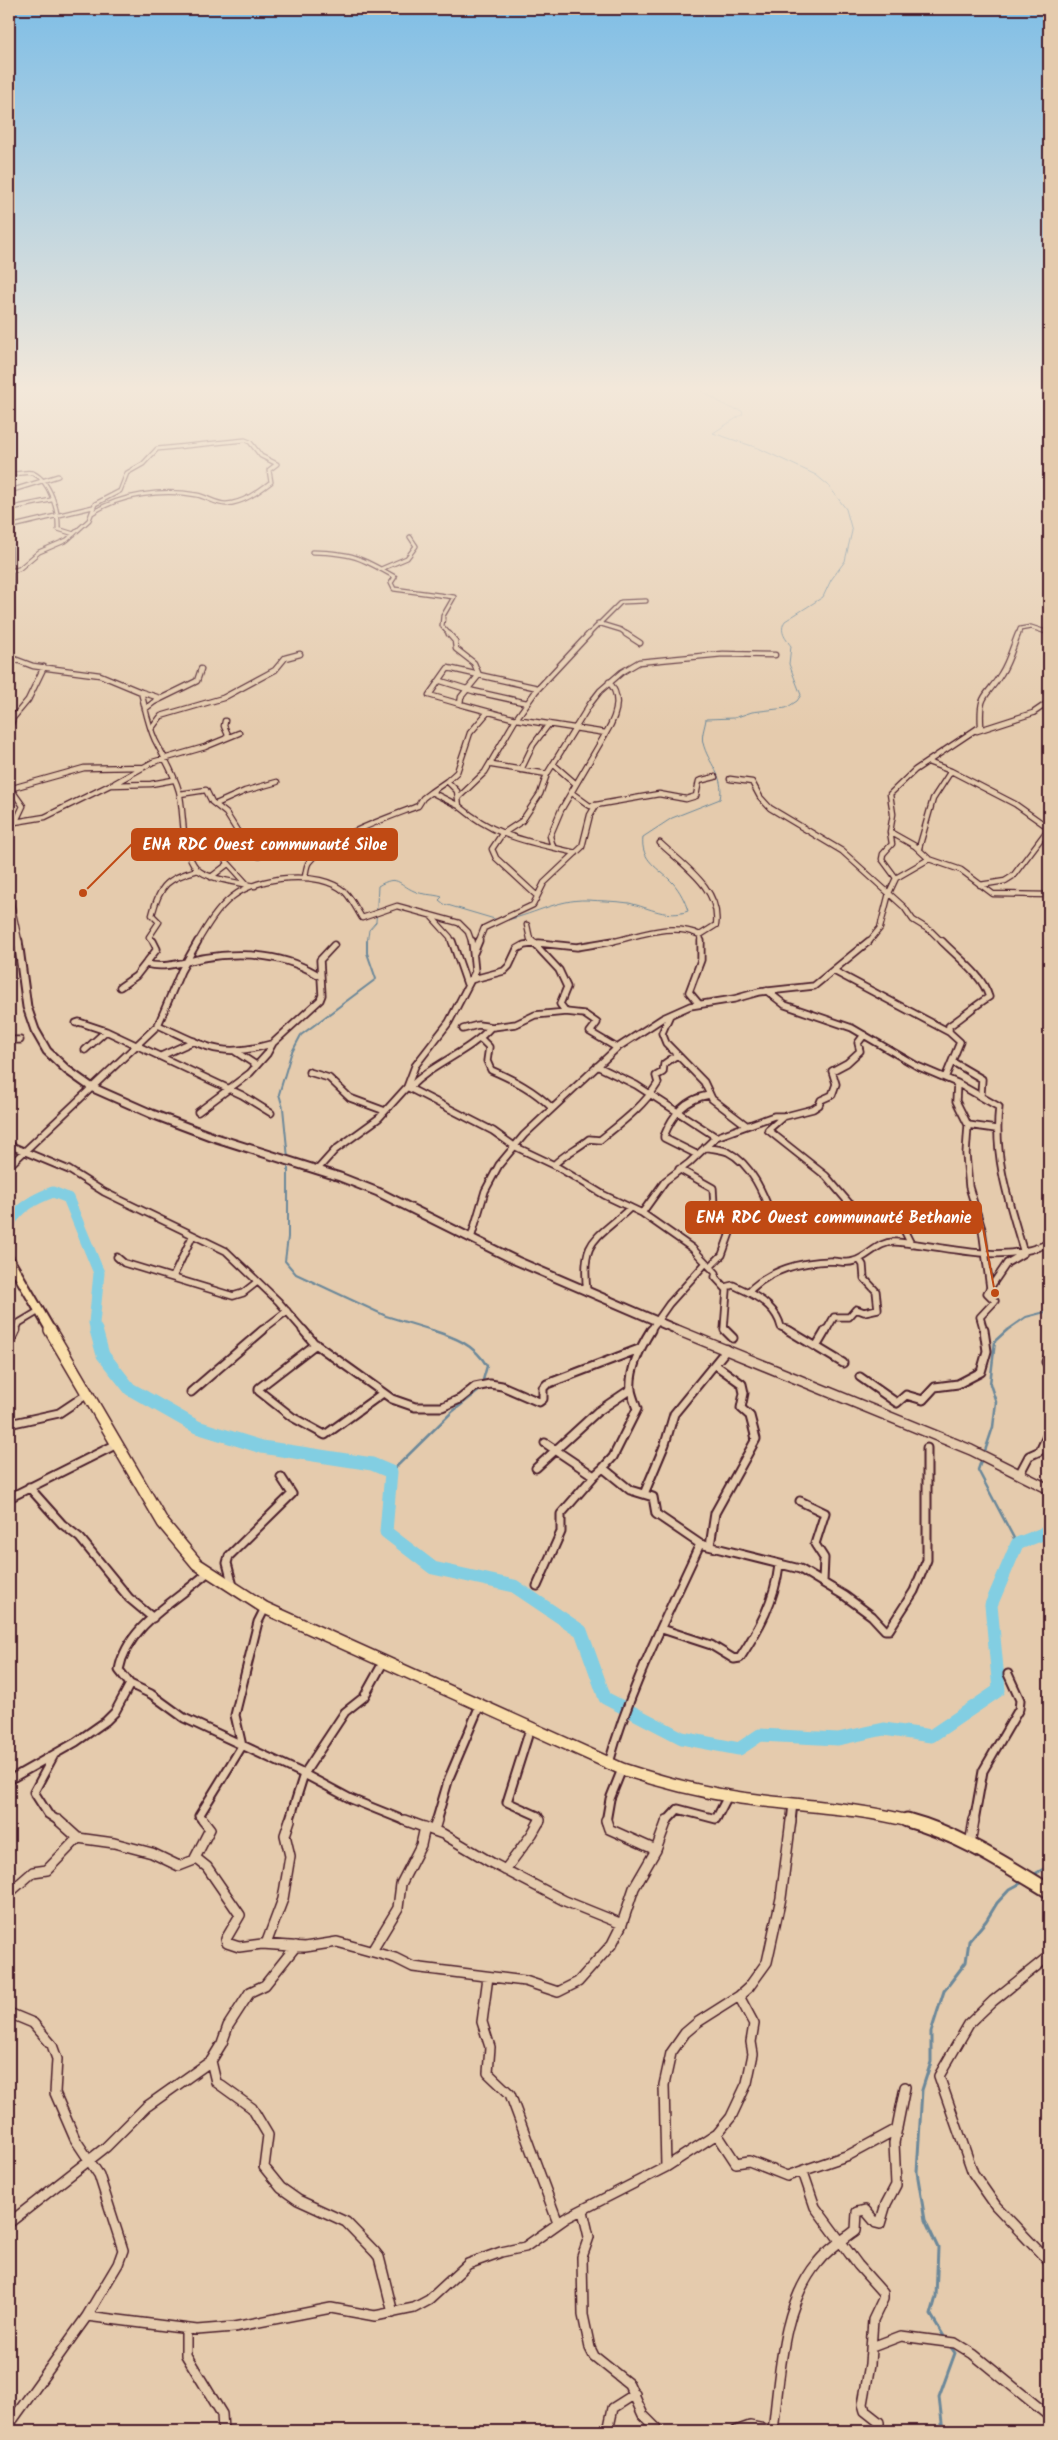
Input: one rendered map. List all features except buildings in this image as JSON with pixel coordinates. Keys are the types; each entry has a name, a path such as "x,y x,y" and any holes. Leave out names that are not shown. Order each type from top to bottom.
{"highway":[{"path":"9,1259 38,1311 89,1393 163,1523 196,1564 234,1590 265,1608 622,1769 674,1786 728,1796 835,1807 913,1822 970,1845 1049,1891"}],"main road":[{"path":"9,527 11,624 9,633"},
{"path":"9,896 22,959 27,1007 35,1030 47,1051 66,1070 91,1087 152,1114 378,1192 587,1292 970,1450 1049,1488"}],"street":[{"path":"12,508 32,504"},
{"path":"53,504 59,517 58,528 74,534"},
{"path":"10,571 19,569 39,552 67,540 87,522 96,504"},
{"path":"92,513 102,506 110,504"},
{"path":"9,527 93,508"},
{"path":"381,569 415,552 416,546 410,537"},
{"path":"312,552 347,554 364,559 395,577 390,583 394,589 454,597 443,616 442,626 455,641 456,649 474,663 479,675"},
{"path":"459,797 473,788 492,765 516,720 538,688 598,623 621,602 646,601"},
{"path":"598,623 621,630 640,643"},
{"path":"975,731 982,722 979,711 984,696 1002,673 1020,629 1024,626 1032,627 1049,633"},
{"path":"152,728 161,716 203,702 223,698 231,691 263,678 283,664 285,658 300,654"},
{"path":"536,895 492,853 493,847 502,834 523,819 540,794 547,774 553,764 596,696 609,682 637,663 723,654 775,655"},
{"path":"9,657 33,666 100,675 141,692 162,698"},
{"path":"9,730 14,718 28,700 44,667"},
{"path":"538,688 449,668 430,696 516,720 606,733"},
{"path":"145,709 162,698 197,681 201,669"},
{"path":"460,705 461,696 479,675"},
{"path":"441,681 527,703"},
{"path":"553,847 550,836 561,810 612,723 618,700 615,688 609,682"},
{"path":"141,692 155,740 161,748 180,794 180,809 190,858 198,870 211,877 255,886"},
{"path":"896,878 882,859 883,854 892,844 890,832 893,814 890,794 910,775 975,731 1033,713 1049,702"},
{"path":"305,877 307,864 314,857 363,827 418,806 422,798 457,772 470,733 488,712"},
{"path":"225,721 224,726 228,735 226,738"},
{"path":"520,770 533,745 549,724"},
{"path":"9,823 45,817 144,767 205,747 240,733"},
{"path":"928,762 1001,795 1038,818 1049,828 1012,878 980,885"},
{"path":"553,764 576,784"},
{"path":"492,765 547,774"},
{"path":"16,821 23,806 10,789 84,768 144,767"},
{"path":"919,848 933,799 951,771"},
{"path":"572,793 587,805 659,794 691,799 696,796 699,781 715,776"},
{"path":"730,778 752,782 760,797 770,808 842,851 904,907 913,920 931,931 986,987 989,998 970,1008 964,1016 951,1024 949,1032"},
{"path":"110,785 151,784 173,780"},
{"path":"447,781 456,788 459,806"},
{"path":"216,804 246,791 277,782"},
{"path":"180,794 206,790 212,802 228,816 240,837 259,856"},
{"path":"431,792 459,806 470,816 502,834 518,840 576,853"},
{"path":"474,953 484,928 530,907 544,883 584,844 590,816 596,805"},
{"path":"890,832 919,848 929,859 956,867 996,894 1049,895"},
{"path":"240,837 225,856 228,863 247,884"},
{"path":"660,843 702,884 713,898 718,920 714,927 700,935"},
{"path":"471,1238 488,1185 499,1165 514,1146 552,1108 617,1048 670,1015 699,1004 767,991 811,987 858,952 878,931 888,893 896,878 929,859"},
{"path":"211,877 228,863"},
{"path":"120,987 128,983 146,964 157,947 149,937 159,922 152,915 157,895 175,877 198,870"},
{"path":"9,1166 158,1025 187,961 221,906 242,891 281,879 305,877 321,880 341,889 351,897 362,918 370,917 397,906 448,918 464,926 474,953 475,972 449,1022 415,1066 408,1088"},
{"path":"429,914 450,937 469,982"},
{"path":"527,925 530,939 561,974 567,986 560,1005 566,1012"},
{"path":"469,982 505,971 511,964 517,948 534,944 562,947 585,946 676,928 686,929 700,935"},
{"path":"699,1004 689,992 701,964 702,948 700,935"},
{"path":"198,1112 229,1089 256,1065 269,1052 272,1044 320,1000 322,995 320,960 334,945"},
{"path":"146,964 158,967 218,955 262,956 306,967 321,977"},
{"path":"834,971 949,1032 960,1042 958,1052 945,1078"},
{"path":"767,991 785,1005 847,1026 917,1066 957,1083 1000,1107 996,1129 1004,1183 1024,1253"},
{"path":"463,1029 479,1025 491,1027 518,1023 535,1015 566,1012 584,1014 597,1023 590,1032 617,1048"},
{"path":"670,1015 662,1032 663,1038 704,1082 709,1095 746,1126"},
{"path":"76,1023 79,1022 106,1031 161,1056 229,1089 271,1113"},
{"path":"158,1025 194,1041 221,1050 236,1052 272,1044"},
{"path":"317,1170 335,1150 352,1139 385,1111 420,1075 482,1039 491,1027"},
{"path":"86,1050 106,1031"},
{"path":"642,1213 661,1186 716,1137 755,1122 762,1122 774,1116 784,1116 814,1109 819,1106 821,1100 832,1095 836,1084 832,1071 847,1063 860,1051 858,1043 864,1035"},
{"path":"482,1039 489,1047 488,1061 491,1070 518,1082 541,1097 552,1108"},
{"path":"9,1040 20,1040"},
{"path":"161,1056 194,1041"},
{"path":"236,1052 256,1065"},
{"path":"554,1165 560,1156 575,1150 587,1140 600,1140 651,1094 658,1083 656,1076 663,1072 664,1064 677,1055"},
{"path":"953,1062 982,1079 981,1095"},
{"path":"597,1066 651,1094 676,1113 701,1126 716,1137"},
{"path":"309,1072 329,1078 350,1098 385,1111"},
{"path":"957,1083 954,1100 958,1111 968,1125 966,1154 969,1187 982,1228 982,1240 986,1253 990,1288"},
{"path":"408,1088 493,1131 514,1146 554,1165 604,1195 642,1213 686,1244 716,1273 715,1277 725,1287 727,1292 724,1329 733,1338"},
{"path":"696,1154 664,1138 664,1133 676,1113 687,1101 709,1095"},
{"path":"768,1130 784,1116"},
{"path":"755,1122 778,1136 826,1176 849,1203 868,1214 876,1212 894,1218 907,1232 911,1244"},
{"path":"968,1125 996,1129"},
{"path":"9,1145 69,1170 104,1192 226,1251 287,1311 316,1344 383,1393 415,1407 442,1407 460,1400 475,1387 490,1384 502,1386 539,1402 543,1399 543,1388 547,1384 640,1350"},
{"path":"704,1147 727,1151 743,1166 761,1191 776,1226"},
{"path":"538,1586 561,1532 561,1514 567,1504 613,1457 637,1409 631,1389 640,1350 658,1321 685,1285 722,1255 730,1232 715,1224 713,1188 678,1169"},
{"path":"587,1292 584,1262 588,1250 598,1237 630,1208"},
{"path":"173,1278 194,1234"},
{"path":"748,1292 760,1278 780,1268 831,1260 850,1262 859,1259 885,1243 911,1244 986,1253 1024,1253 1038,1250 1049,1243"},
{"path":"860,1377 897,1403 906,1395 923,1400 938,1386 958,1384 975,1376 984,1368 987,1351 986,1337 980,1320 981,1315 995,1301 987,1293 1007,1263 1024,1253"},
{"path":"117,1257 124,1263 233,1296 243,1292 257,1282"},
{"path":"816,1347 834,1317 849,1317 856,1309 865,1312 878,1309 879,1302 874,1285 864,1278 863,1265 859,1259"},
{"path":"725,1287 733,1285 764,1301 779,1318 781,1327 795,1333 843,1363"},
{"path":"9,1344 19,1323 38,1311"},
{"path":"191,1392 243,1345 287,1311"},
{"path":"316,1344 259,1388 259,1391 292,1417 324,1435 383,1393"},
{"path":"644,1494 654,1465 666,1442 675,1414 697,1383 717,1366 727,1349"},
{"path":"1049,1355 1046,1362 1049,1366"},
{"path":"710,1546 715,1513 756,1439 751,1419 741,1408 743,1386 736,1378 717,1366"},
{"path":"536,1468 595,1414 631,1389"},
{"path":"9,1424 30,1421 59,1413 89,1393"},
{"path":"1020,1474 1027,1456 1040,1451 1049,1432"},
{"path":"545,1443 594,1476"},
{"path":"9,1498 117,1444"},
{"path":"603,1468 630,1490 653,1497 654,1509 663,1520 700,1544 800,1569 823,1582 872,1616 885,1630 889,1630 914,1592 927,1560 927,1448"},
{"path":"234,1590 227,1571 229,1556 290,1498 292,1491 281,1477"},
{"path":"30,1487 62,1524 80,1538 129,1598 153,1618"},
{"path":"800,1502 825,1512 815,1544 824,1558 823,1582"},
{"path":"609,1763 623,1718 700,1544"},
{"path":"662,1629 711,1645 737,1660 764,1620 777,1584 778,1564"},
{"path":"207,1573 197,1584 153,1618 130,1643 120,1659 119,1670 130,1684 151,1694 184,1718 304,1774 351,1799 386,1814 434,1830 565,1901 622,1924"},
{"path":"54,1756 34,1795 52,1818 64,1824 78,1838 114,1843 146,1851 179,1866 195,1858 210,1829 199,1816 242,1746 235,1716 258,1622 265,1608"},
{"path":"266,1944 283,1899 290,1856 285,1835 304,1774 345,1712 364,1698 384,1661"},
{"path":"970,1845 983,1771 1019,1710 1020,1700 1008,1674"},
{"path":"9,1780 54,1756 110,1717 130,1684"},
{"path":"434,1830 449,1778 480,1705"},
{"path":"505,1870 510,1860 526,1843 540,1821 538,1816 507,1802 530,1729"},
{"path":"622,1769 611,1795 605,1823 609,1829 656,1850"},
{"path":"195,1858 207,1867 240,1915 226,1939 227,1943 239,1947 266,1944 313,1946 336,1942 395,1958 412,1967 525,1981 561,1992 573,1986 583,1977 612,1944 622,1924 634,1888 656,1850 666,1821 676,1810 716,1819 728,1796"},
{"path":"666,2168 664,2085 671,2053 685,2034 698,2022 739,1996 760,1975 772,1949 781,1898 793,1803"},
{"path":"372,1951 398,1908 400,1884 421,1845 425,1827"},
{"path":"9,1894 33,1872 47,1870 78,1838"},
{"path":"9,2223 106,2146 146,2107 211,2061 222,2043 228,2026 250,1992 265,1986 296,1946"},
{"path":"1049,1956 993,2001 969,2024 940,2071 939,2076 973,2173 996,2206 1049,2262"},
{"path":"488,1977 482,2022 490,2047 486,2068 488,2073 510,2094 558,2223"},
{"path":"87,2316 186,2329 227,2328 331,2308 375,2316 393,2314 422,2305 468,2264 502,2252 524,2247 558,2223 666,2168 717,2134 731,2117 742,2094 752,2060 753,2020 739,1996"},
{"path":"9,2014 33,2023 52,2045 57,2064 55,2093 75,2139 99,2175 123,2250 118,2264 87,2316 9,2425"},
{"path":"211,2061 216,2082 252,2108 268,2135 264,2167 281,2188 298,2200 346,2222 379,2257 393,2314"},
{"path":"736,2431 742,2426 758,2426 774,2431 792,2309 799,2290 814,2265 856,2230 857,2212 865,2210 878,2225 881,2223 886,2204 896,2185 894,2143 905,2087"},
{"path":"717,2134 736,2163 754,2163 783,2176 803,2172 849,2155 897,2129"},
{"path":"803,2172 815,2207 882,2293 883,2299 873,2320 872,2348 863,2404 865,2411 879,2422 879,2431"},
{"path":"583,2211 589,2237 582,2257 583,2315 590,2348 594,2356 629,2384 643,2415 659,2431"},
{"path":"186,2329 186,2355 222,2414 223,2431"},
{"path":"872,2348 901,2336 955,2343 973,2354 1049,2416"},
{"path":"608,2431 614,2408 635,2394"}],"waterway":[{"path":"502,921 576,900 629,903 673,914 688,911 676,886 647,858 644,852 643,837 672,818 720,799 721,791 718,776 703,743 706,719 734,718 752,712 786,708 797,701 801,695 789,664 791,646 784,634 783,625 785,621 823,597 831,580 845,561 852,531 846,509 842,504"},
{"path":"367,943 369,930 376,922 378,886 394,880 417,892 442,897 439,900 444,904 498,920"},
{"path":"288,1158 283,1108 279,1094 291,1054 301,1035 376,979 367,953 367,943"},
{"path":"288,1163 288,1237 285,1261 296,1274 386,1316 435,1331"},
{"path":"9,1224 23,1208 46,1195 53,1192 68,1198 99,1273 94,1323 96,1331"},
{"path":"1006,1331 1026,1317 1049,1311"},
{"path":"96,1330 103,1355 130,1389 197,1427 262,1447 372,1464 391,1472 386,1532 433,1568 514,1586 581,1631 605,1698 682,1738 739,1749 760,1735 838,1739 884,1729 931,1736 999,1690 991,1605 1017,1544 1045,1533 1049,1536"},
{"path":"431,1330 463,1342 476,1352 487,1366 483,1380"},
{"path":"984,1454 993,1427 996,1402 990,1384 995,1341 1007,1330"},
{"path":"391,1472 452,1412 480,1390"},
{"path":"982,1458 978,1470 1017,1544"},
{"path":"1033,1875 1049,1866"},
{"path":"945,2338 931,2315 936,2297 938,2248 925,2220 917,2172 922,2090 931,2062 931,2032 944,1991 966,1962 969,1941 986,1921 997,1903 1010,1889 1023,1882"},
{"path":"943,2431 939,2397 955,2353 950,2346"}],"place":[{"name":"ENA RDC Ouest communauté Siloe","path":"83,893"},
{"name":"ENA RDC Ouest communauté Bethanie","path":"995,1293"}]}
